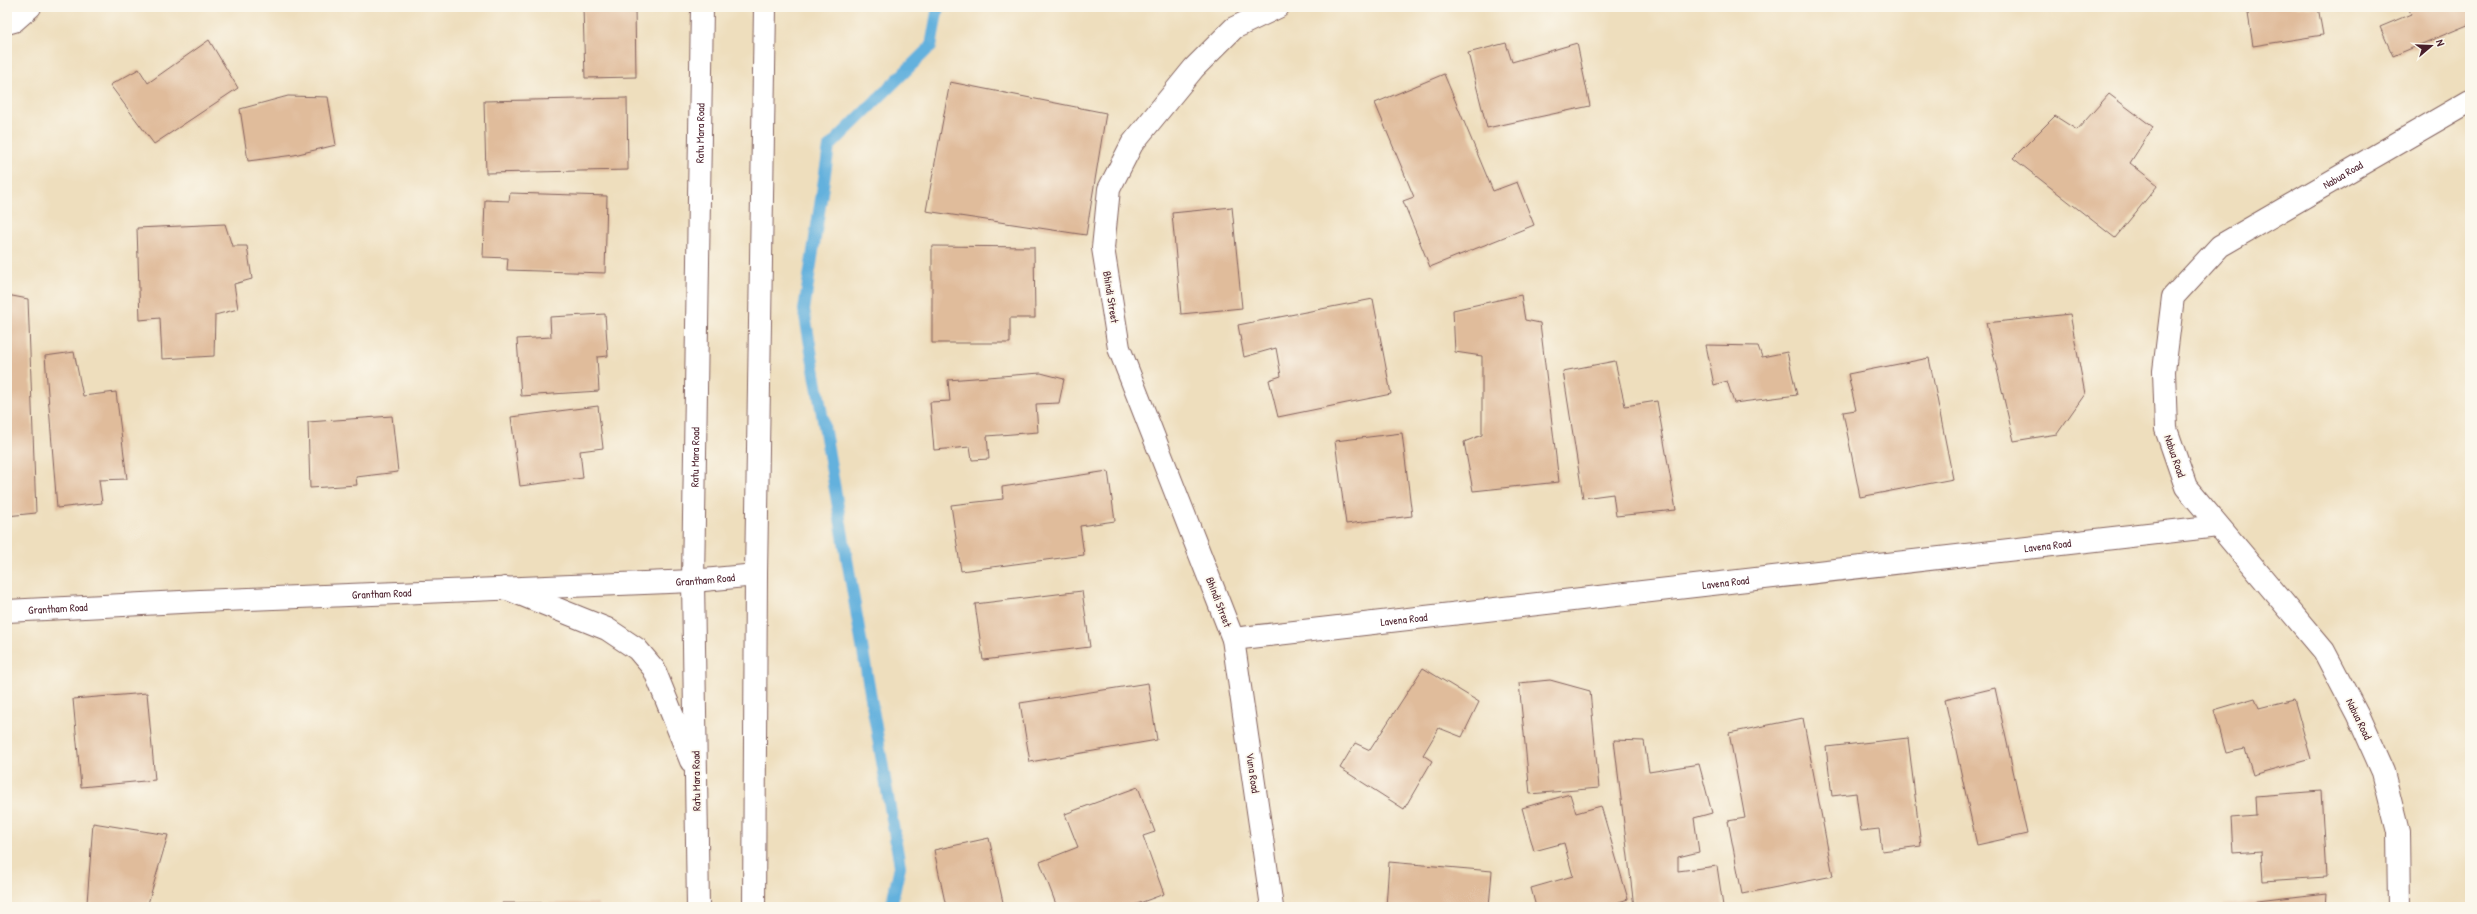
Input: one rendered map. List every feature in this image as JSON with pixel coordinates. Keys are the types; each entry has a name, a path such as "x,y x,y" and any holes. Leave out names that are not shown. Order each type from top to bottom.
{"main road":[{"path":"7,23 14,21 30,7"},
{"name":"Ratu Mara Road","path":"698,907 693,581 702,7"},
{"path":"754,907 756,576 765,7"},
{"name":"Bhindi Street","path":"1233,639 1119,348 1103,248 1109,189 1132,144 1194,68 1234,28 1278,7"},
{"name":"Nabua Road","path":"2399,907 2398,832 2383,772 2358,716 2324,651 2186,487 2166,430 2164,371 2173,297 2220,246 2470,101"},
{"name":"Lavena Road","path":"1233,639 2218,526"},
{"name":"Grantham Road","path":"7,611 505,588 693,581 756,576"},
{"path":"505,588 607,629 637,649 654,669 696,773"},
{"name":"Vuna Road","path":"1233,639 1272,907"}],"building":[{"path":"583,7 635,7 636,77 585,78"},
{"path":"2247,7 2318,7 2323,35 2253,46"},
{"path":"2408,7 2470,7 2470,24 2393,56 2380,27 2411,14"},
{"path":"209,40 238,88 154,144 110,85 139,69 148,83"},
{"path":"1506,43 1512,62 1577,43 1590,106 1487,128 1468,53"},
{"path":"1444,74 1493,191 1517,182 1534,225 1430,267 1403,201 1414,197 1375,103"},
{"path":"950,82 1106,113 1086,235 926,211"},
{"path":"2109,94 2153,127 2130,163 2158,185 2115,238 2013,158 2055,116 2077,130"},
{"path":"288,96 328,97 336,145 294,155 248,161 240,109"},
{"path":"627,98 628,170 486,173 484,101"},
{"path":"510,193 607,196 605,273 507,270 508,258 483,257 485,200 509,201"},
{"path":"1232,207 1242,308 1181,314 1172,213"},
{"path":"225,224 232,246 247,246 252,279 234,284 238,309 215,315 214,356 162,359 160,318 140,320 137,228"},
{"path":"932,246 1034,247 1035,318 1010,318 1010,343 932,343"},
{"path":"7,295 28,299 36,513 7,516"},
{"path":"1521,295 1525,320 1540,323 1559,482 1473,491 1464,442 1482,435 1482,356 1455,352 1453,310"},
{"path":"1373,299 1391,394 1278,417 1269,380 1281,376 1276,348 1244,357 1238,325"},
{"path":"605,314 608,356 597,357 599,391 521,396 517,339 551,337 550,317"},
{"path":"2070,314 2085,394 2057,434 2014,441 1986,323"},
{"path":"1706,345 1758,346 1762,357 1787,352 1797,395 1734,403 1727,381 1714,385"},
{"path":"74,352 83,396 116,392 127,479 99,480 102,503 57,508 45,356"},
{"path":"1929,358 1953,479 1860,497 1843,412 1856,410 1848,374"},
{"path":"1615,361 1625,406 1657,401 1676,510 1616,516 1613,494 1583,498 1563,371"},
{"path":"1041,373 1064,379 1059,403 1036,404 1038,432 987,436 989,459 972,460 970,447 934,450 930,402 950,401 948,380"},
{"path":"598,406 603,448 580,451 583,478 520,486 511,417"},
{"path":"392,416 398,472 356,477 357,485 310,488 308,422"},
{"path":"1402,433 1412,516 1346,524 1335,441"},
{"path":"1108,471 1115,521 1080,526 1084,555 961,571 951,505 1003,499 1002,487"},
{"path":"1082,591 1090,647 983,660 975,604"},
{"path":"1423,668 1479,702 1462,737 1439,728 1423,755 1432,761 1404,809 1340,768 1355,743 1370,750"},
{"path":"1550,680 1590,691 1599,788 1530,794 1519,683"},
{"path":"1148,683 1157,740 1030,762 1020,703"},
{"path":"1995,688 2027,834 1977,845 1945,700"},
{"path":"147,693 155,780 81,787 73,699"},
{"path":"2255,698 2259,708 2294,699 2311,759 2253,775 2245,749 2226,753 2214,710"},
{"path":"1803,718 1833,876 1742,894 1728,821 1745,818 1729,733"},
{"path":"1908,738 1921,846 1882,851 1879,829 1861,831 1856,793 1832,796 1826,747"},
{"path":"1614,740 1644,741 1649,772 1699,764 1712,813 1694,818 1699,852 1678,857 1678,871 1717,866 1723,906 1634,907"},
{"path":"1138,787 1155,832 1143,836 1164,894 1129,907 1057,907 1040,862 1078,847 1065,814"},
{"path":"2321,791 2326,877 2263,881 2261,851 2233,853 2231,818 2256,816 2255,796"},
{"path":"1570,794 1576,813 1601,806 1628,899 1604,907 1536,907 1531,888 1573,876 1564,843 1534,851 1522,808"},
{"path":"93,823 168,835 147,907 102,907 87,903"},
{"path":"989,838 1004,907 946,907 934,850"},
{"path":"1389,862 1492,871 1489,907 1386,907"},
{"path":"2327,893 2326,907 2222,907 2223,905"},
{"path":"502,903 598,903 598,907 502,907"}],"waterway":[{"path":"891,907 900,866 804,310 829,147 931,46 938,7"}]}
